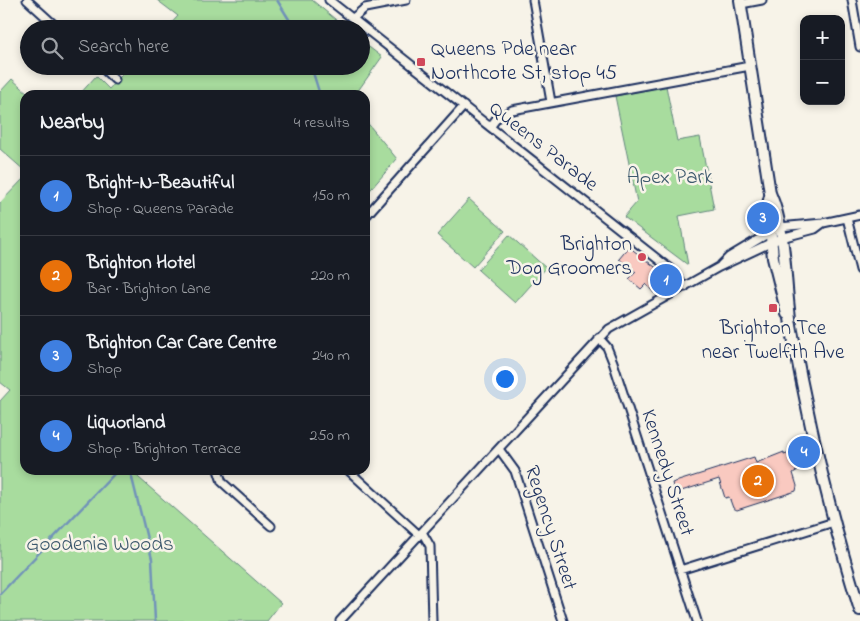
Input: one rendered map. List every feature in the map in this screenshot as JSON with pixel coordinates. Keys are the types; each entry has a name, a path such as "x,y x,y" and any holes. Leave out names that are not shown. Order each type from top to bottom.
{"main road":[{"path":"740,2 776,240 790,304 790,322 798,366 834,522 860,610"}],"street":[{"path":"27,0 49,20"},
{"name":"Queens Parade","path":"329,0 356,20"},
{"path":"353,18 365,8 406,0"},
{"path":"533,0 551,102"},
{"path":"740,2 762,0"},
{"path":"852,0 860,47"},
{"name":"Queens Parade","path":"370,31 674,272 684,286"},
{"path":"490,127 497,118 512,110 750,66"},
{"path":"110,75 115,80"},
{"path":"370,211 464,106"},
{"path":"719,267 729,257 775,229 823,223 860,215"},
{"path":"847,218 860,270"},
{"path":"340,621 599,338 618,323 719,267 776,240 814,229 823,223"},
{"name":"Kennedy Street","path":"599,338 609,350 697,621"},
{"name":"Regency Street","path":"499,449 515,470 563,621"},
{"path":"220,475 222,482 271,526"},
{"path":"354,475 420,533 430,546 432,621"},
{"path":"680,570 834,522"}],"green space":[{"path":"157,0 312,0 336,20 174,20 178,16"},
{"path":"370,48 382,57 370,74"},
{"path":"122,75 369,75 359,90 83,90 96,76 109,89"},
{"path":"12,79 24,90 20,90 20,167 0,149 0,92"},
{"name":"Apex Park","path":"666,86 677,141 700,137 714,209 679,216 688,265 624,217 637,202 615,96"},
{"path":"370,126 397,159 370,190"},
{"name":"Goodenia Woods","path":"20,182 20,475 136,475 281,603 267,621 0,621 0,401 10,390 0,382 0,203"},
{"path":"469,199 505,231 473,267 437,235"},
{"path":"509,235 546,268 515,303 478,270"}],"building":[{"path":"629,247 659,270 663,276 662,285 654,293 646,284 641,289 629,279 636,272 619,259"},
{"path":"784,452 784,455 793,452 798,470 793,473 797,486 796,491 737,510 733,508 729,497 725,498 719,479 675,493 672,483 754,457 756,463"}],"waterway":[{"path":"277,0 289,20"},
{"path":"314,75 318,90"},
{"path":"0,594 113,475"},
{"path":"131,475 152,559 155,621"}],"place":[{"name":"Queens Pde near Northcote St, stop 45","path":"421,62"},
{"name":"Brighton Car Care Centre","path":"763,218"},
{"name":"Brighton Dog Groomers","path":"642,257"},
{"name":"Bright-N-Beautiful","path":"666,280"},
{"name":"Brighton Tce near Twelfth Ave","path":"773,308"},
{"name":"Liquorland","path":"804,452"},
{"name":"Brighton Hotel","path":"758,481"}]}
